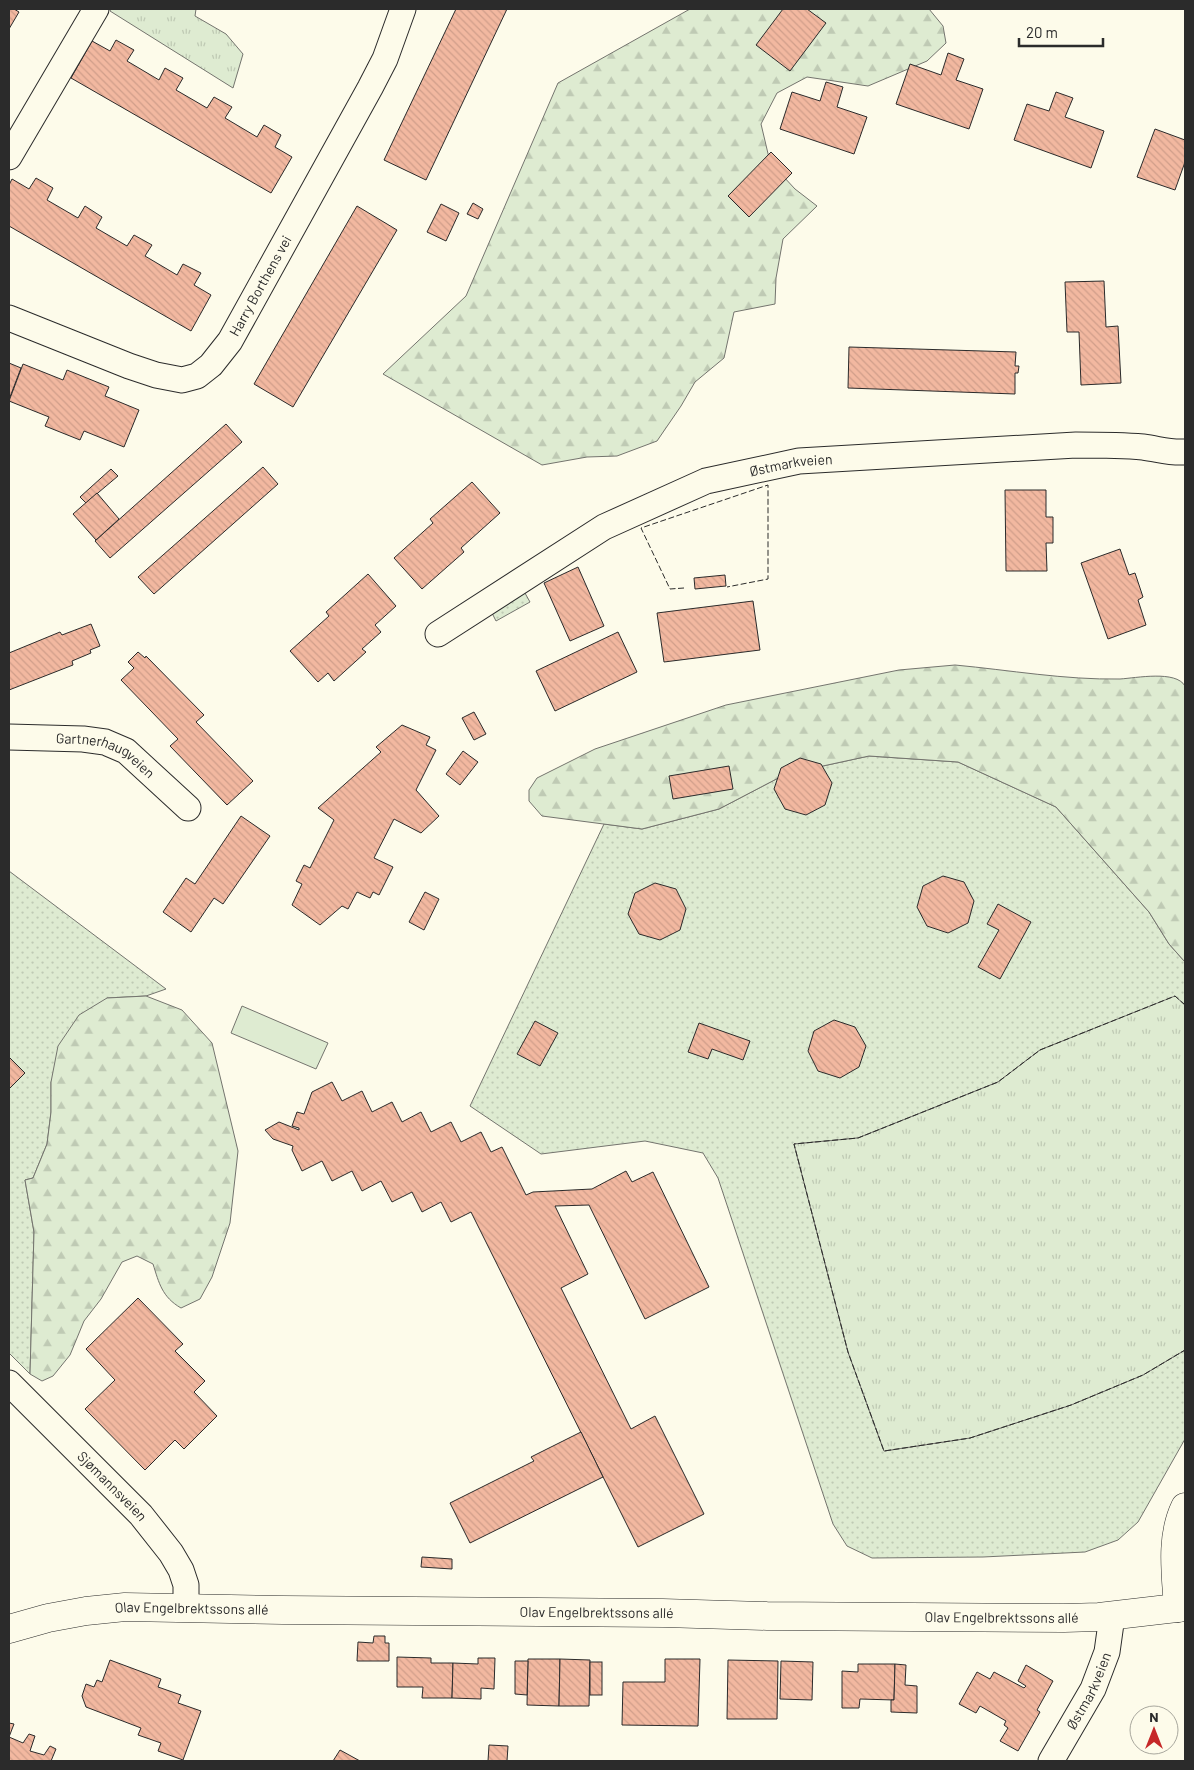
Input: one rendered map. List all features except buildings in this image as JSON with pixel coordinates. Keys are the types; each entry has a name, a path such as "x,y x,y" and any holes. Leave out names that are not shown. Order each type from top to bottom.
{"street":[{"path":"9,157 96,9"},
{"name":"Harry Borthens vei","path":"9,318 156,375 182,380 197,376 211,365 230,341 370,88 385,58 403,9"},
{"name":"Østmarkveien","path":"438,634 604,527 706,481 799,461 1076,444 1118,444 1170,452 1185,452"},
{"name":"Gartnerhaugveien","path":"9,737 83,739 105,742 126,751 188,808"},
{"name":"Sjømannsveien","path":"9,1383 141,1516 171,1553 181,1570 186,1585 186,1608"},
{"path":"1182,1607 1175,1554 1180,1518 1185,1508"},
{"name":"Olav Engelbrektssons allé","path":"9,1629 48,1618 86,1611 125,1607 1064,1618 1112,1616 1182,1607"},
{"name":"Østmarkveien","path":"1051,1761 1093,1689 1107,1652 1112,1616"}],"green space":[{"path":"111,9 196,9 195,16 226,34 243,54 233,88 110,11"},
{"path":"690,9 929,9 943,26 946,43 927,61 868,86 807,77 777,93 761,124 770,162 795,189 817,206 783,239 776,278 775,304 734,312 724,358 695,382 657,441 617,456 587,457 542,465 383,374 466,296 558,83"},
{"path":"521,586 530,602 496,621 490,609"},
{"path":"955,665 1079,678 1120,679 1165,676 1180,681 1185,686 1185,962 1169,944 1149,912 1056,807 958,762 869,756 786,774 719,809 642,829 542,816 529,801 529,790 537,778 595,749 726,705 899,670"},
{"path":"869,756 958,762 1056,807 1149,912 1169,944 1185,962 1185,1005 1175,997 1040,1050 998,1082 858,1138 794,1144 848,1352 884,1451 970,1438 1071,1405 1143,1375 1185,1350 1185,1439 1138,1522 1118,1540 1085,1552 983,1557 872,1558 847,1546 833,1524 718,1178 703,1153 645,1141 541,1154 470,1106 604,824 642,829 719,809 786,774"},
{"path":"9,871 166,989 146,996 107,998 51,1082 51,1112 47,1144 33,1178 25,1180 34,1232 30,1374 9,1353"},
{"path":"146,996 182,1010 212,1043 238,1151 230,1223 212,1277 200,1299 181,1308 165,1294 153,1264 137,1256 122,1262 101,1299 84,1321 70,1355 53,1376 42,1381 30,1374 34,1232 25,1180 33,1178 47,1144 51,1112 51,1082 58,1046 79,1015 107,998"},
{"path":"1175,996 1185,1005 1185,1350 1143,1375 1071,1405 970,1438 884,1451 848,1352 794,1144 858,1138 998,1082 1040,1050"},
{"path":"242,1006 328,1043 316,1069 231,1033"}],"fence":[{"path":"684,588 670,589 641,528 768,485 768,579 727,587"},
{"path":"1185,1005 1175,996 1040,1050 998,1082 858,1138 794,1144 848,1352 884,1451 970,1438 1071,1405 1143,1375 1185,1350"}]}
